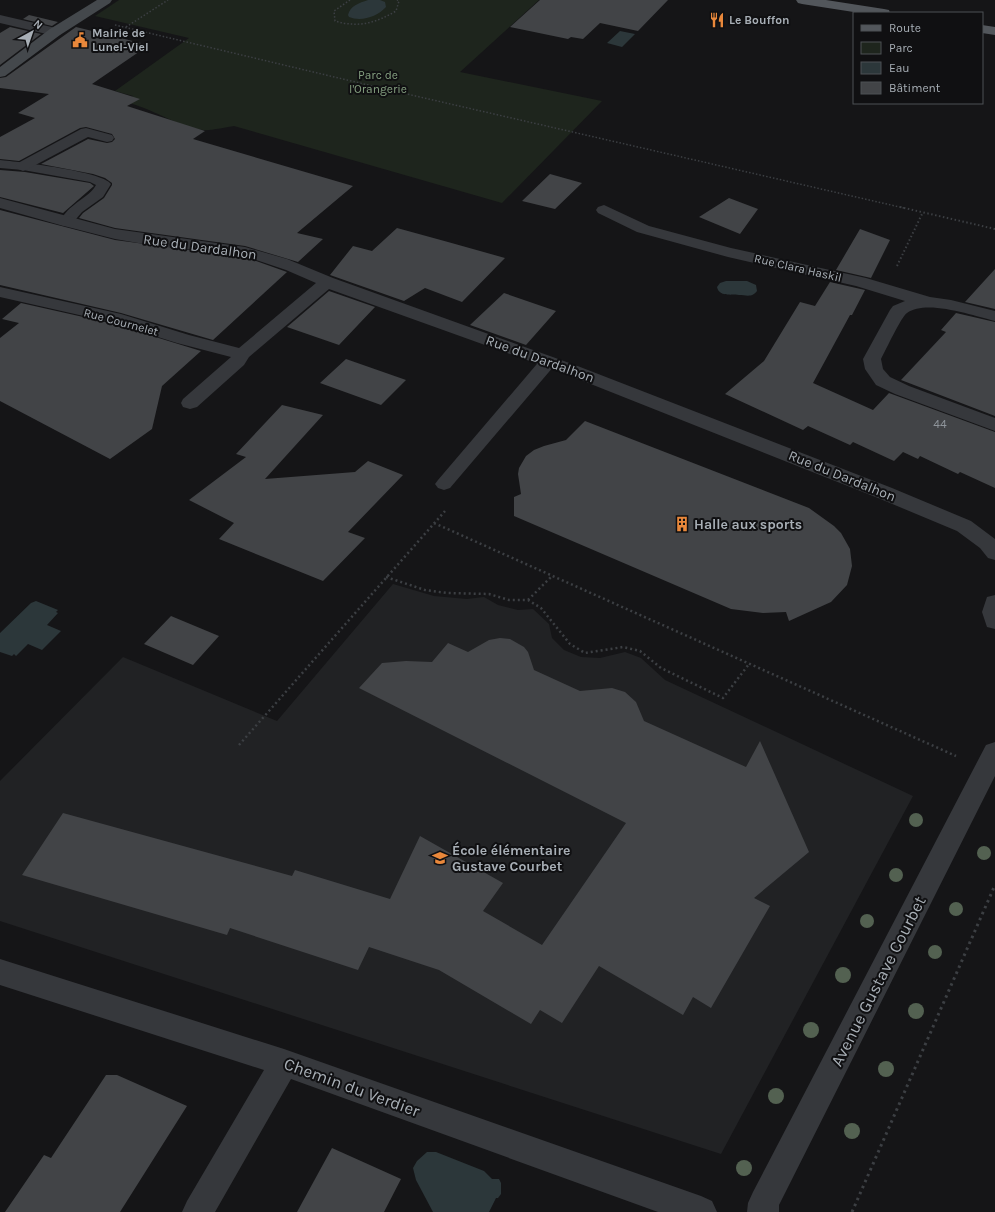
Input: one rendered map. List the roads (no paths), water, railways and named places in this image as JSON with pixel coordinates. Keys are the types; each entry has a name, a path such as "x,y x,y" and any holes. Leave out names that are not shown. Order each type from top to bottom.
{"main road":[{"path":"802,0 878,12"},
{"path":"983,29 995,31"}],"street":[{"path":"0,73 55,32 106,0"},
{"path":"0,19 55,32"},
{"path":"23,166 86,132 107,138"},
{"name":"Rue du Dardalhon","path":"0,203 66,222 133,237 254,254 300,269 327,282 548,362 900,499 964,526 987,543 995,553"},
{"name":"Rue Clara Haskil","path":"604,210 643,229 728,252 886,290 928,302 951,305 995,316"},
{"path":"190,403 238,362 242,354 327,282"},
{"name":"Rue Cournelet","path":"0,292 115,318 183,339 242,354"},
{"path":"928,302 912,304 899,310 872,359 874,370 883,381 902,390 995,425"},
{"path":"995,603 993,612 995,621"},
{"name":"Avenue Gustave Courbet","path":"763,1212 764,1203 990,761"},
{"name":"Chemin du Verdier","path":"0,972 284,1063 701,1212"},
{"path":"198,1212 284,1063"}],"lane":[{"path":"0,164 23,166 94,179 104,184 98,194 77,209 66,222"},
{"path":"444,484 548,362"}],"water":[{"path":"368,0 380,0 385,2 386,7 369,18 359,19 349,17 349,12 353,7"},
{"path":"620,31 635,34 622,47 607,43"},
{"path":"726,281 747,281 756,285 757,291 753,295 749,296 723,294 717,287 720,283"},
{"path":"36,601 58,610 56,612 58,613 47,625 61,631 42,650 28,644 16,656 14,654 12,656 0,652 0,633 31,603"},
{"path":"427,1152 436,1152 484,1171 492,1179 499,1179 501,1183 501,1194 498,1198 496,1198 489,1212 433,1212 416,1180 413,1168 417,1161"}],"place":[{"name":"Le Bouffon","path":"717,20"},
{"name":"Mairie de Lunel-Viel","path":"80,40"},
{"name":"Halle aux sports","path":"682,524"},
{"name":"École élémentaire Gustave Courbet","path":"440,858"}],"park label":[{"name":"Parc de l'Orangerie","path":"378,82"}]}
